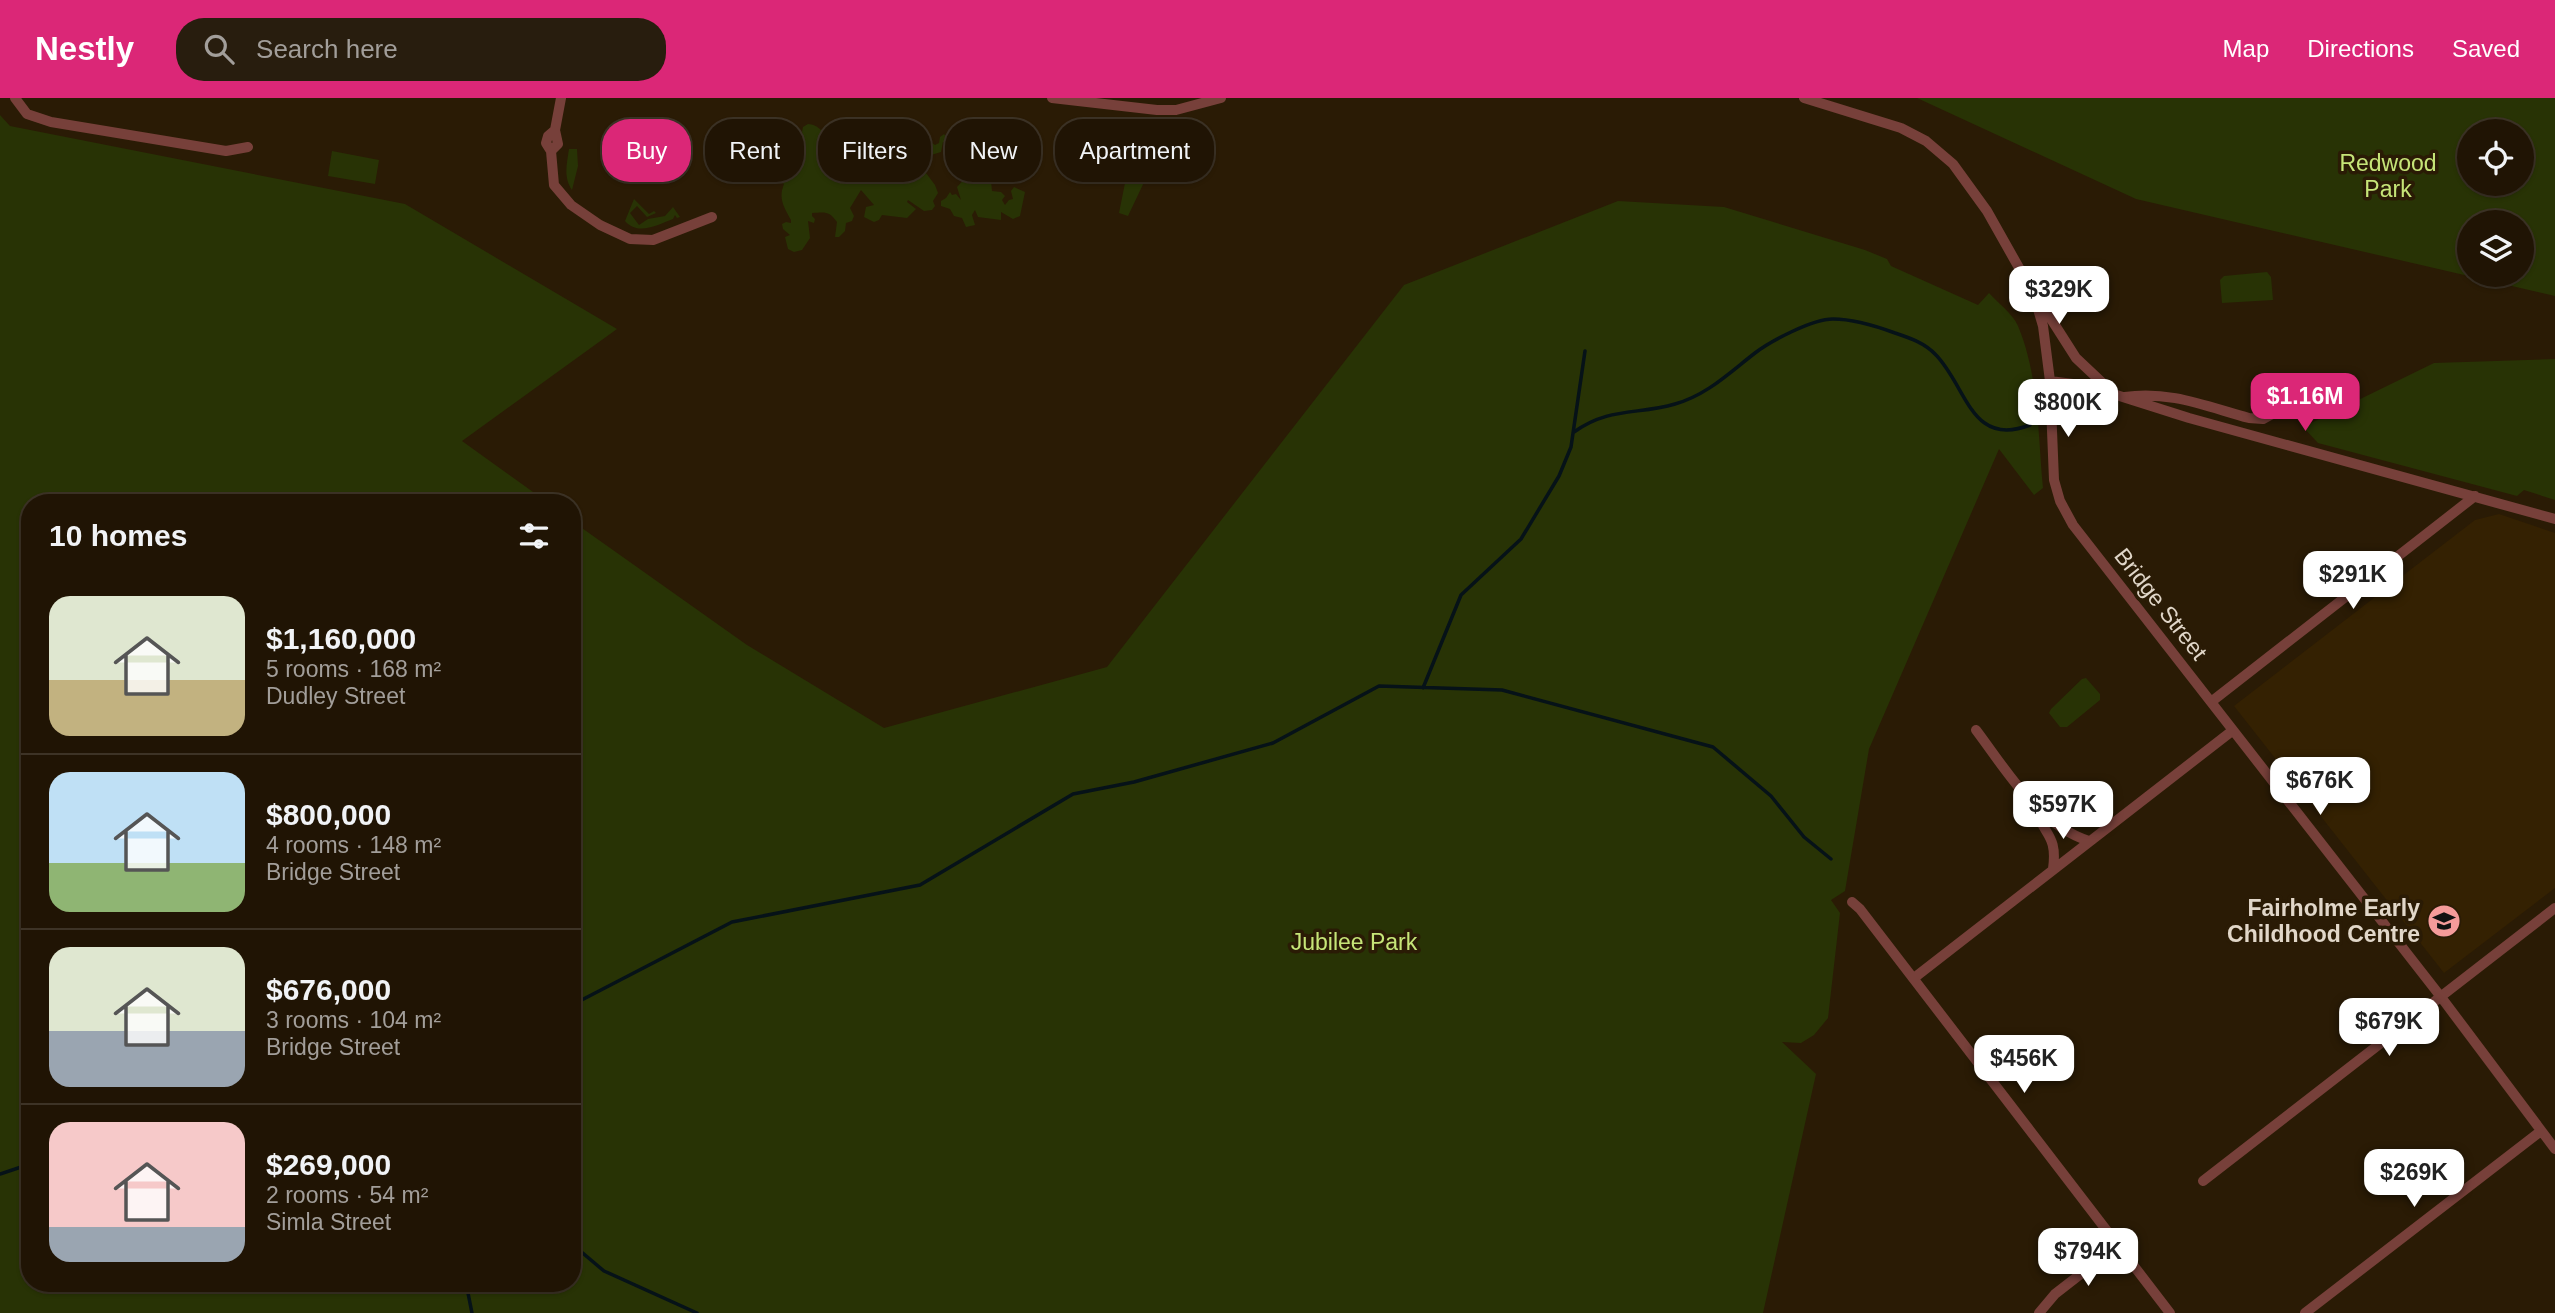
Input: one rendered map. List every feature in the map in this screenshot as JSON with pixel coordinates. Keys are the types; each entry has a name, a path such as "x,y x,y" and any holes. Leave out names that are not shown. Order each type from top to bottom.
{"street":[{"path":"15,98 27,114 51,122 226,151 248,148"},
{"path":"561,98 555,130 558,144 551,151 551,179 561,196 600,225 630,239 653,240 712,218"},
{"path":"1052,98 1176,110 1221,98"},
{"name":"Bridge Street","path":"1804,98 1901,128 1941,153 1966,181 2009,248 2035,299 2043,326 2050,381 2054,480 2064,510 2073,525 2441,997 2555,1149"},
{"path":"2035,299 2046,311 2076,358 2119,396 2162,394 2249,418 2263,419 2305,396"},
{"path":"2050,381 2073,382 2555,519"},
{"path":"2211,702 2475,496"},
{"path":"1976,730 2036,807 2067,833 2089,841"},
{"path":"1914,978 2232,731"},
{"path":"2036,807 2038,818 2054,844 2053,869"},
{"path":"1852,902 1914,978 2170,1313"},
{"path":"2203,1181 2555,908"},
{"path":"2305,1313 2541,1131"},
{"path":"2039,1313 2055,1294 2118,1245"}],"shaded area":[{"path":"2499,514 2555,533 2555,888 2444,973 2234,706 2475,520"}],"green space":[{"name":"Redwood Park","path":"1917,98 2555,98 2555,296 2516,287 2534,287 2534,210 2457,210 2457,273 2136,199"},
{"name":"Jubilee Park","path":"0,115 10,126 405,204 617,329 462,441 536,494 21,494 21,1292 581,1292 581,527 747,645 884,728 1107,667 1404,285 1618,201 1724,207 1865,250 1887,259 1891,266 1978,305 1989,293 2018,326 2034,386 2043,488 2034,495 1999,449 1869,749 1845,891 1831,900 1840,913 1828,1018 1814,1035 1801,1043 1782,1042 1816,1074 1763,1313 0,1313"},
{"path":"808,124 818,128 818,182 931,182 931,180 938,193 933,201 935,206 932,210 924,211 908,200 916,209 907,218 882,215 874,222 864,217 866,207 874,205 861,190 850,208 854,216 852,221 846,223 845,231 839,237 835,237 837,222 832,216 812,213 815,219 814,223 808,221 810,238 802,250 794,252 788,249 785,237 790,235 783,229 782,224 791,223 791,220 783,203 782,183 804,182 804,126"},
{"path":"945,135 941,152 931,155 931,142 935,145 939,143 940,137"},
{"path":"569,149 577,149 578,166 572,190 567,175"},
{"path":"332,151 379,160 375,184 328,176"},
{"path":"962,182 991,182 992,191 1001,192 1005,196 1002,200 1005,205 1013,199 1011,191 1014,187 1025,192 1020,216 1013,219 1001,212 1001,220 978,217 975,210 972,215 975,225 966,227 962,218 954,216 950,209 941,206 941,201 950,192 961,200 957,187"},
{"path":"1125,182 1144,182 1128,216 1119,213"},
{"path":"634,199 649,214 654,211 656,213 647,217 637,206 630,213 639,225 648,219 665,216 673,207 680,217 675,215 673,219 654,226 636,228 625,221"},
{"path":"2267,272 2271,277 2273,300 2222,303 2220,280 2224,276"},
{"path":"2555,359 2555,500 2524,490 2517,496 2318,443 2303,427 2434,363"},
{"path":"2086,678 2100,694 2100,700 2067,727 2060,727 2049,713 2051,709"}],"waterway":[{"path":"1574,432 1611,415 1687,400 1708,389 1781,337 1814,323 1833,319 1872,325 1922,344 1947,368 1972,411 1983,421 1995,428 2010,430 2030,425"},
{"path":"1423,688 1461,595 1521,539 1559,476 1571,447 1585,351"},
{"path":"581,1000 732,922 920,885 1073,794 1134,782 1273,743 1379,686 1502,690 1713,747 1771,796 1804,837 1831,859"},
{"path":"0,1174 21,1167"},
{"path":"581,1252 604,1271 697,1313"},
{"path":"468,1292 472,1313"}],"place":[{"name":"Fairholme Early Childhood Centre","path":"2444,921"}]}
